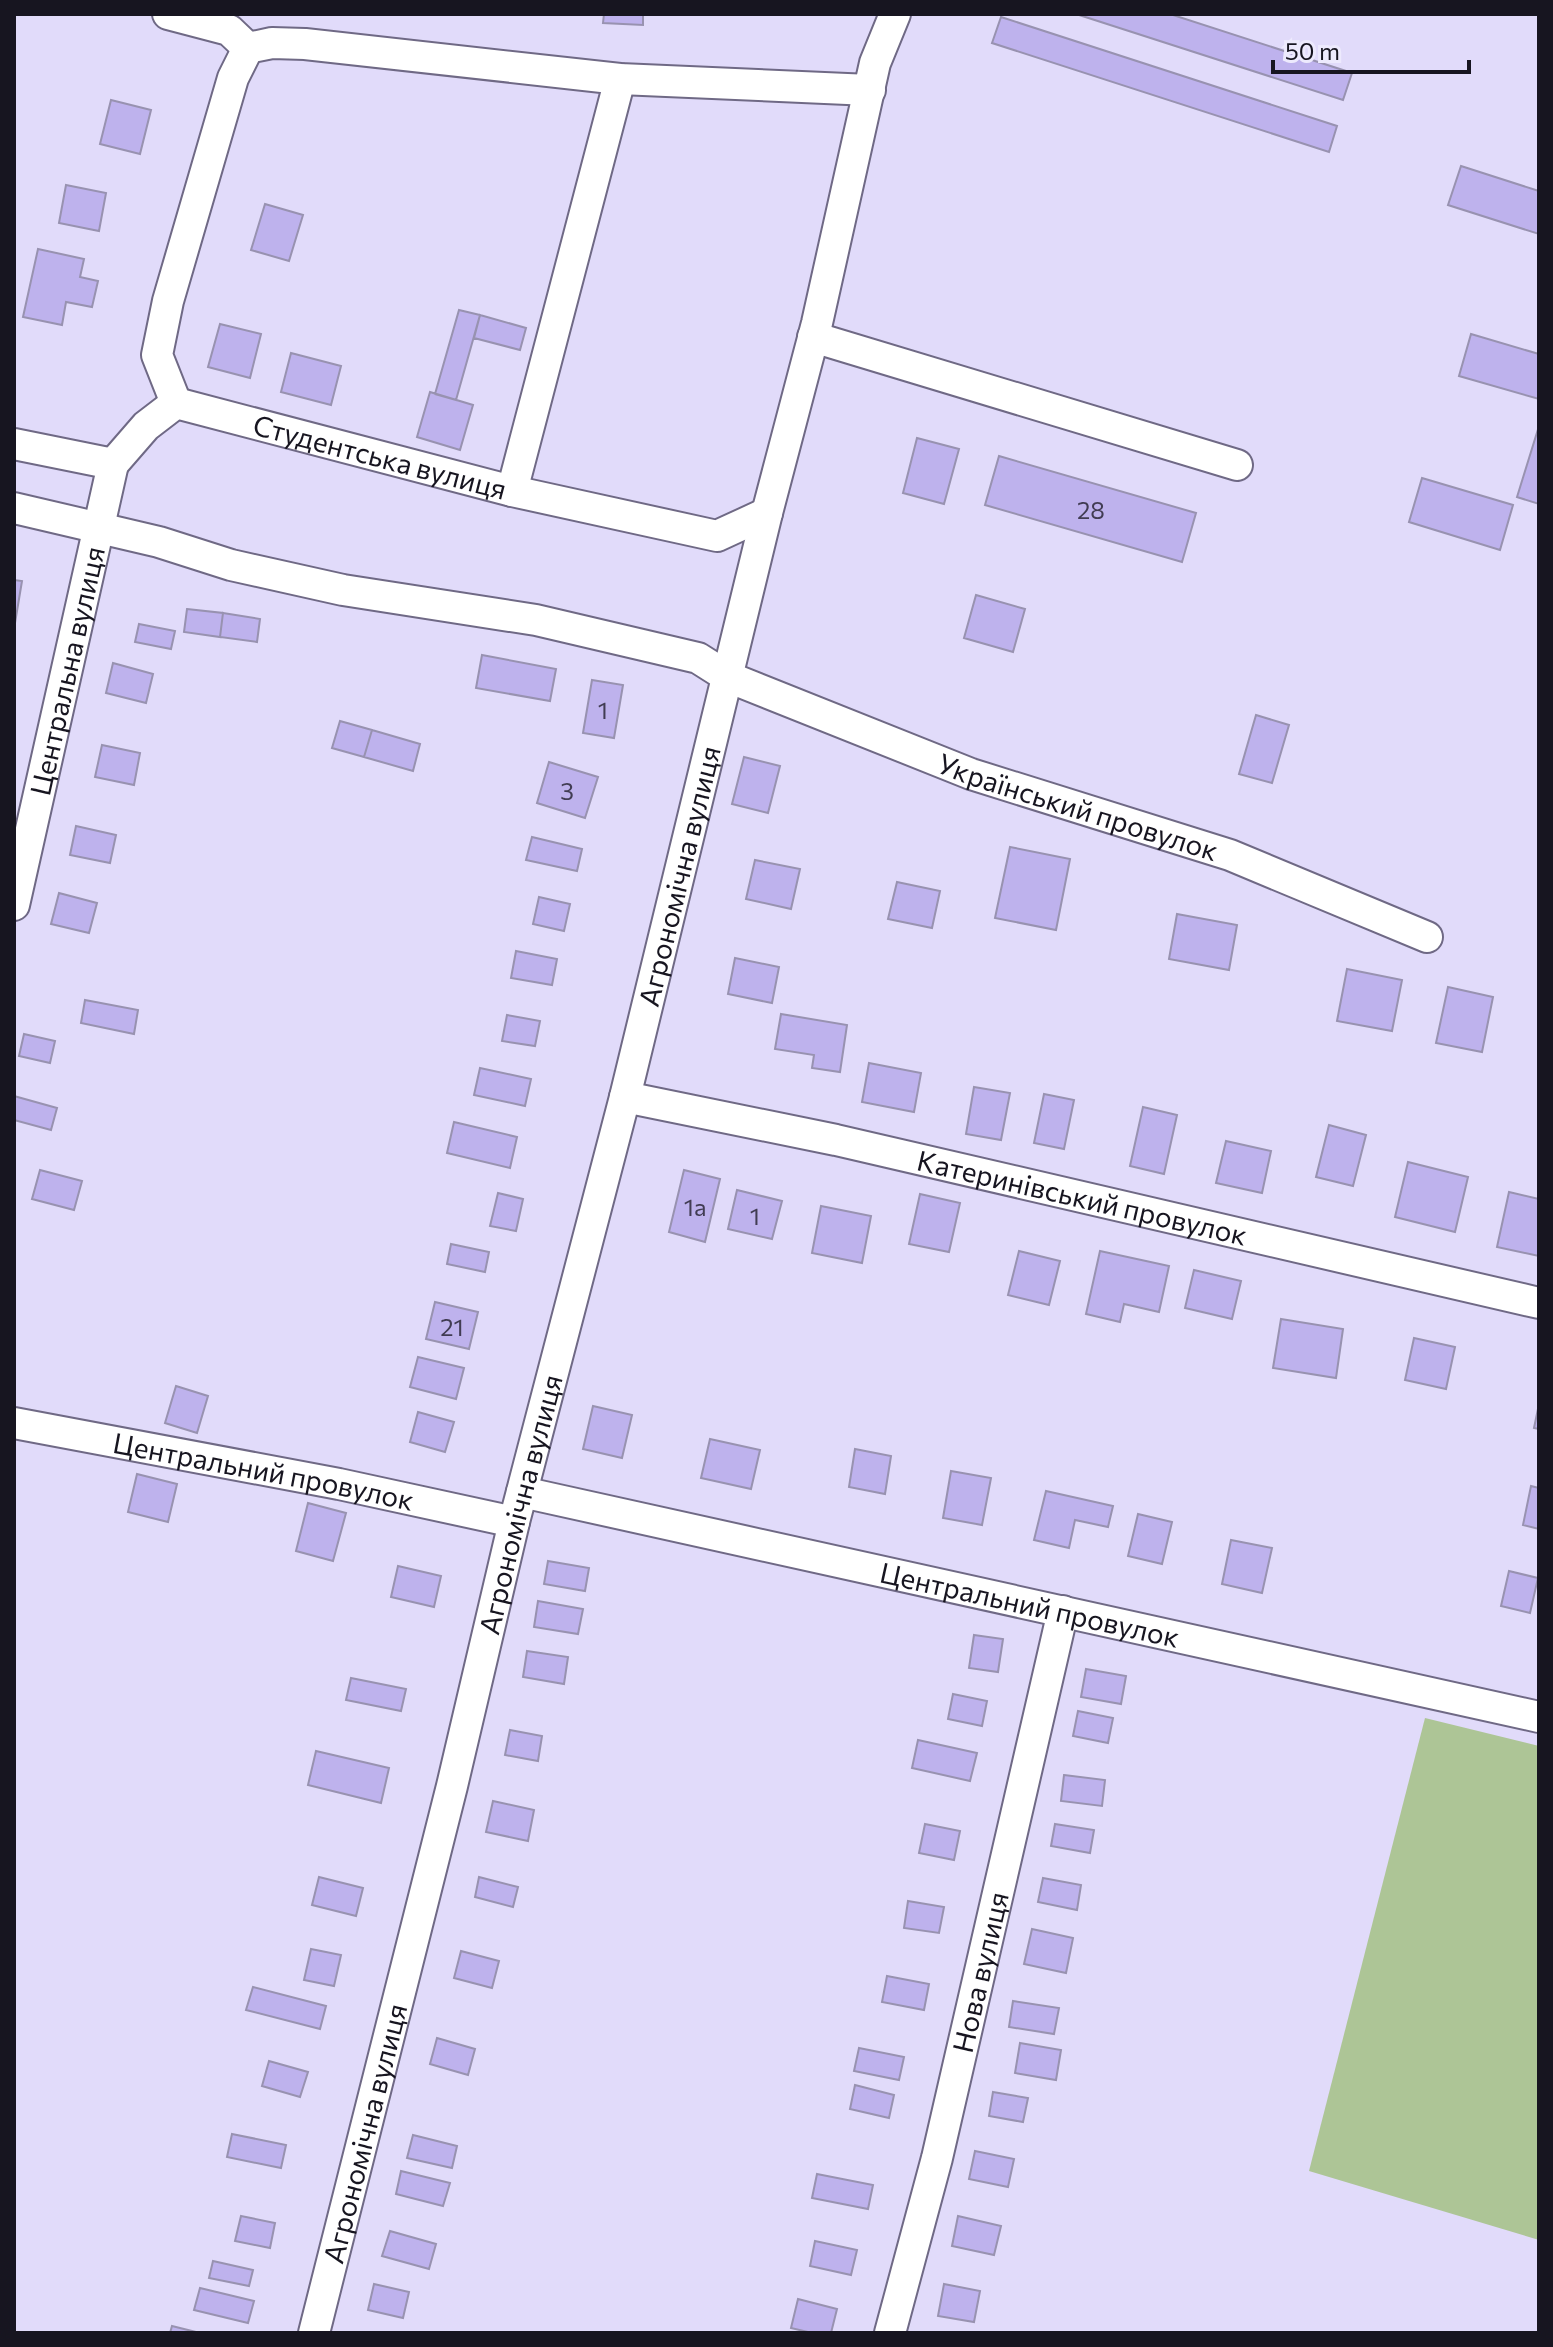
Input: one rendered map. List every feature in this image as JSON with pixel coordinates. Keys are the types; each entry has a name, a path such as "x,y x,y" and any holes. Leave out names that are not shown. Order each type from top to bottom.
{"street":[{"path":"168,14 229,30 248,48"},
{"name":"Агрономічна вулиця","path":"314,2333 452,1786 514,1522 625,1097 813,337 875,63 895,14"},
{"path":"248,48 272,43 305,44 620,79 870,90"},
{"path":"14,444 113,464 146,426 176,403 157,355 168,301 233,78 248,48"},
{"path":"512,491 620,79"},
{"path":"813,337 1237,465"},
{"name":"Студентська вулиця","path":"176,403 512,491 717,536 767,513"},
{"name":"Центральна вулиця","path":"14,905 113,464"},
{"name":"Український провулок","path":"14,508 159,542 231,565 343,590 536,620 698,658 728,677 971,774 1230,855 1427,937"},
{"name":"Катеринівський провулок","path":"625,1097 851,1144 1539,1303"},
{"name":"Центральний провулок","path":"14,1423 339,1484 514,1522"},
{"name":"Центральний провулок","path":"522,1492 1539,1717"},
{"name":"Нова вулиця","path":"890,2333 937,2158 1063,1611"}],"green space":[{"path":"1425,1718 1539,1746 1539,2240 1309,2171"}],"building":[{"path":"604,14 643,14 643,25 603,23"},
{"path":"1076,14 1170,14 1352,73 1343,100"},
{"path":"1001,17 1337,126 1329,152 992,43"},
{"path":"111,100 151,110 140,154 100,144"},
{"path":"1461,166 1539,191 1539,234 1448,205"},
{"path":"66,185 106,193 99,231 59,223"},
{"path":"265,204 303,215 289,261 251,250"},
{"path":"38,249 84,259 80,277 98,281 92,307 66,302 62,325 23,317"},
{"path":"459,310 480,315 456,400 435,394"},
{"path":"480,315 526,328 520,350 474,338"},
{"path":"220,324 261,334 250,378 208,367"},
{"path":"1471,334 1539,354 1539,399 1459,376"},
{"path":"291,353 341,366 331,405 281,392"},
{"path":"430,392 473,405 460,450 417,437"},
{"path":"1539,426 1539,504 1517,497"},
{"path":"917,438 959,449 944,504 903,493"},
{"path":"999,456 1196,513 1182,562 985,505"},
{"path":"1422,478 1513,505 1500,550 1409,522"},
{"path":"14,580 22,581 15,623 14,623"},
{"path":"976,595 1025,609 1013,652 964,638"},
{"path":"187,609 223,613 220,637 184,632"},
{"path":"223,613 260,619 257,642 220,637"},
{"path":"139,624 175,631 171,649 135,642"},
{"path":"482,655 556,669 550,701 476,688"},
{"path":"113,663 153,674 146,703 106,693"},
{"path":"592,680 623,685 614,738 583,733"},
{"path":"1256,715 1289,725 1272,783 1239,774"},
{"path":"340,721 372,730 364,757 332,748"},
{"path":"372,730 420,744 413,771 364,757"},
{"path":"102,745 140,753 134,785 95,777"},
{"path":"744,757 780,766 768,813 732,804"},
{"path":"549,762 598,777 585,818 537,803"},
{"path":"76,826 116,835 110,863 70,855"},
{"path":"532,837 582,849 577,871 526,860"},
{"path":"1010,847 1070,859 1056,930 995,918"},
{"path":"755,860 800,869 791,909 746,899"},
{"path":"897,882 940,891 932,928 888,919"},
{"path":"59,893 97,903 89,933 51,924"},
{"path":"539,897 570,904 564,931 533,924"},
{"path":"1177,914 1237,925 1229,970 1169,959"},
{"path":"516,951 557,959 552,985 511,978"},
{"path":"735,958 779,967 772,1003 728,994"},
{"path":"1347,969 1402,980 1392,1031 1337,1021"},
{"path":"1448,987 1493,997 1482,1052 1436,1043"},
{"path":"85,1000 138,1010 134,1034 81,1023"},
{"path":"781,1014 847,1025 840,1072 812,1068 814,1055 775,1049"},
{"path":"507,1015 540,1021 535,1046 502,1041"},
{"path":"24,1034 55,1041 50,1063 19,1056"},
{"path":"869,1063 921,1073 914,1112 862,1102"},
{"path":"480,1068 531,1079 525,1106 474,1095"},
{"path":"974,1087 1010,1093 1001,1140 966,1134"},
{"path":"1044,1094 1074,1100 1064,1149 1034,1143"},
{"path":"14,1096 57,1108 51,1130 14,1120"},
{"path":"1143,1107 1177,1115 1164,1174 1130,1166"},
{"path":"454,1122 517,1137 510,1168 447,1153"},
{"path":"1329,1125 1366,1135 1353,1186 1316,1177"},
{"path":"1226,1141 1271,1151 1262,1193 1216,1183"},
{"path":"1408,1162 1468,1177 1455,1232 1395,1217"},
{"path":"40,1170 82,1181 74,1210 32,1199"},
{"path":"684,1170 720,1179 705,1242 669,1232"},
{"path":"737,1190 782,1201 772,1239 728,1229"},
{"path":"1509,1192 1539,1199 1539,1256 1497,1247"},
{"path":"498,1193 523,1199 516,1231 490,1226"},
{"path":"920,1194 960,1203 949,1252 909,1244"},
{"path":"821,1206 871,1216 862,1263 812,1253"},
{"path":"451,1244 489,1252 485,1272 447,1264"},
{"path":"1019,1251 1060,1261 1049,1305 1008,1295"},
{"path":"1100,1251 1169,1266 1159,1312 1124,1304 1120,1322 1086,1314"},
{"path":"1194,1270 1241,1281 1232,1319 1185,1308"},
{"path":"435,1302 478,1312 469,1349 426,1339"},
{"path":"1281,1319 1343,1329 1336,1378 1273,1368"},
{"path":"1414,1338 1455,1347 1446,1389 1405,1380"},
{"path":"418,1357 464,1368 456,1399 410,1387"},
{"path":"176,1386 208,1396 197,1433 165,1423"},
{"path":"1539,1404 1539,1429 1534,1428"},
{"path":"593,1406 632,1415 622,1458 583,1449"},
{"path":"418,1412 454,1422 445,1452 410,1442"},
{"path":"710,1439 760,1450 751,1489 701,1478"},
{"path":"855,1449 891,1456 885,1494 849,1487"},
{"path":"951,1471 991,1478 982,1525 943,1518"},
{"path":"137,1474 177,1484 168,1522 128,1512"},
{"path":"1531,1486 1539,1488 1539,1529 1523,1525"},
{"path":"1046,1491 1113,1506 1108,1527 1075,1520 1069,1548 1034,1540"},
{"path":"308,1503 346,1513 333,1561 296,1551"},
{"path":"1138,1514 1172,1522 1162,1564 1128,1556"},
{"path":"1231,1540 1272,1548 1262,1593 1222,1584"},
{"path":"548,1561 589,1568 585,1591 544,1584"},
{"path":"398,1566 441,1576 434,1607 391,1597"},
{"path":"1509,1571 1538,1578 1530,1613 1501,1606"},
{"path":"538,1601 583,1609 578,1634 534,1627"},
{"path":"974,1635 1003,1639 998,1672 969,1668"},
{"path":"527,1651 568,1657 564,1684 523,1677"},
{"path":"1086,1669 1126,1676 1121,1704 1081,1697"},
{"path":"351,1678 406,1689 401,1711 346,1700"},
{"path":"953,1694 987,1701 982,1726 948,1719"},
{"path":"1078,1711 1113,1718 1108,1743 1073,1736"},
{"path":"510,1730 542,1736 538,1761 505,1755"},
{"path":"918,1740 977,1753 970,1781 912,1768"},
{"path":"316,1751 389,1768 381,1803 308,1785"},
{"path":"1064,1775 1105,1780 1102,1806 1061,1801"},
{"path":"493,1801 534,1810 528,1841 486,1832"},
{"path":"925,1824 960,1831 954,1860 919,1853"},
{"path":"1055,1824 1094,1830 1090,1853 1051,1846"},
{"path":"319,1877 363,1888 356,1916 312,1905"},
{"path":"479,1877 518,1887 513,1907 475,1897"},
{"path":"1043,1878 1081,1885 1077,1910 1038,1902"},
{"path":"908,1901 944,1907 939,1933 904,1928"},
{"path":"1032,1929 1073,1938 1066,1973 1024,1964"},
{"path":"311,1949 341,1955 334,1986 304,1980"},
{"path":"461,1951 499,1961 492,1988 454,1978"},
{"path":"887,1976 929,1984 924,2010 882,2002"},
{"path":"253,1987 326,2006 320,2029 246,2010"},
{"path":"1013,2001 1059,2008 1054,2034 1009,2027"},
{"path":"437,2038 475,2049 468,2075 430,2064"},
{"path":"1020,2043 1061,2050 1056,2080 1015,2073"},
{"path":"859,2048 904,2057 899,2080 854,2071"},
{"path":"269,2061 308,2072 300,2097 262,2086"},
{"path":"855,2085 894,2095 889,2118 850,2109"},
{"path":"993,2092 1028,2098 1023,2122 989,2116"},
{"path":"232,2134 286,2145 281,2168 227,2157"},
{"path":"413,2135 457,2146 452,2168 407,2158"},
{"path":"975,2151 1014,2159 1008,2187 969,2179"},
{"path":"401,2171 450,2183 443,2206 396,2194"},
{"path":"817,2174 873,2185 868,2209 812,2198"},
{"path":"241,2216 275,2223 270,2248 235,2241"},
{"path":"958,2216 1001,2226 994,2255 952,2246"},
{"path":"390,2231 436,2244 429,2269 382,2256"},
{"path":"815,2241 857,2250 851,2275 810,2266"},
{"path":"213,2261 253,2270 249,2286 209,2278"},
{"path":"374,2284 409,2292 403,2318 368,2310"},
{"path":"944,2284 980,2291 974,2322 938,2316"},
{"path":"200,2288 254,2301 248,2323 194,2310"},
{"path":"798,2299 837,2309 831,2333 791,2328"},
{"path":"172,2326 200,2333 170,2333"}]}
